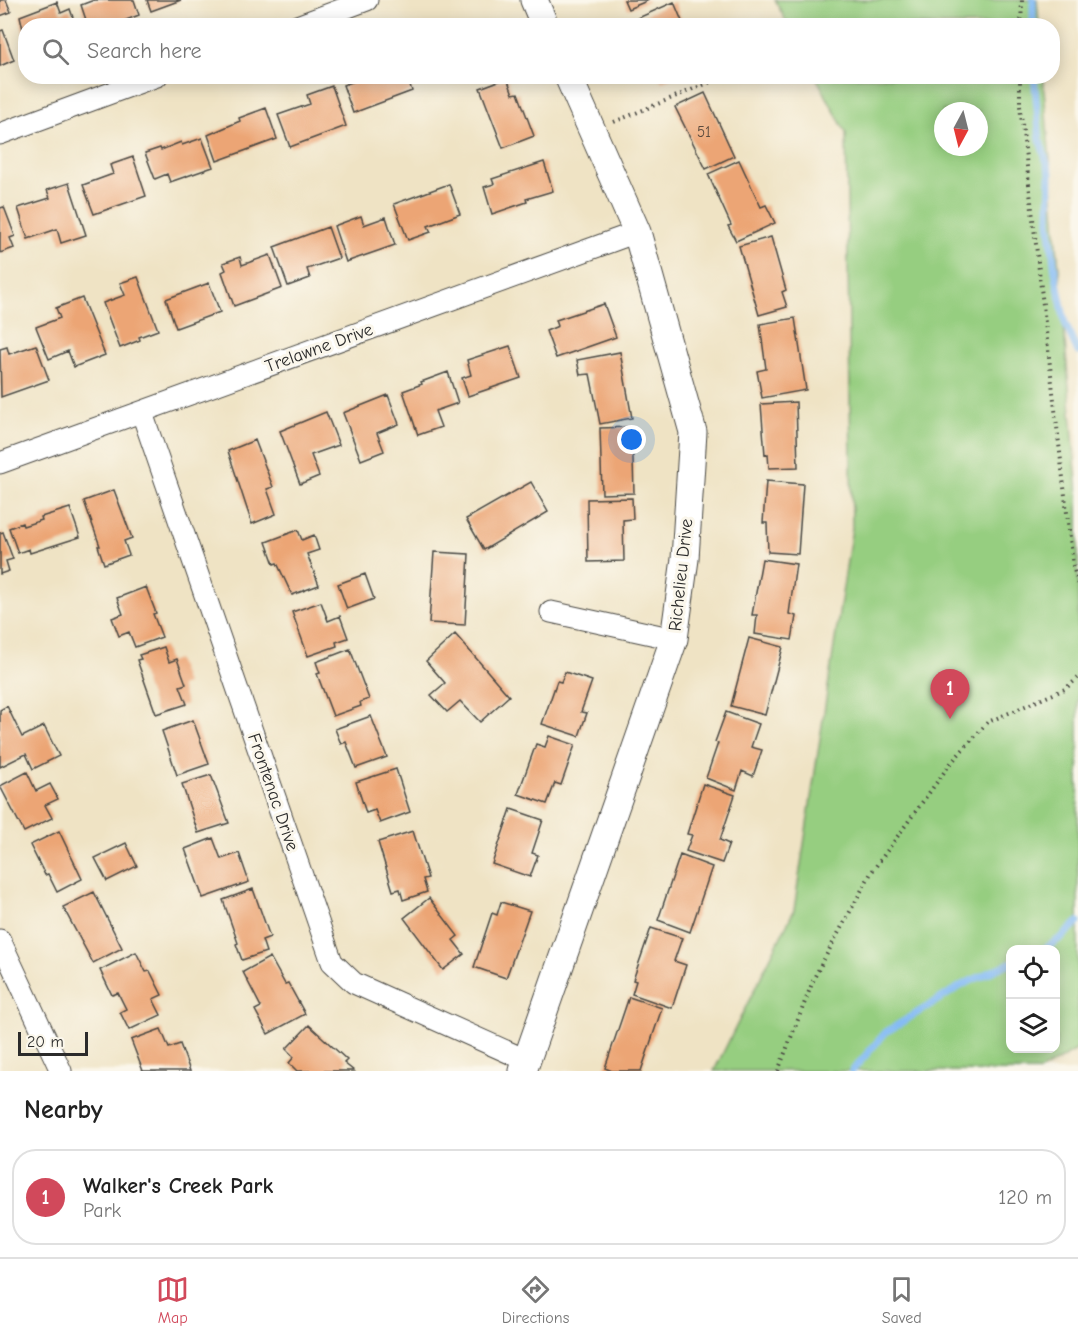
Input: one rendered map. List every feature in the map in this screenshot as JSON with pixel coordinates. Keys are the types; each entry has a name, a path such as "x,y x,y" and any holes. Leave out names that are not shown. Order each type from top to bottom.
{"street":[{"path":"319,18 367,0"},
{"path":"534,0 542,18"},
{"path":"0,134 135,84"},
{"name":"Richelieu Drive","path":"525,1066 674,639 685,559 693,432 637,232 571,84"},
{"name":"Trelawne Drive","path":"0,463 637,232"},
{"name":"Frontenac Drive","path":"142,413 332,962 354,983 525,1066"},
{"path":"551,612 674,639"},
{"path":"0,940 61,1071"}],"path":[{"path":"1021,18 1022,0"},
{"path":"592,131 706,84"},
{"path":"1020,84 1020,106 1073,565 1078,585"},
{"path":"778,1071 815,976 871,873 950,764 988,722 1065,689 1078,678"}],"green space":[{"path":"775,0 1037,0 1038,18 784,18"},
{"path":"820,84 1044,84 1078,497 1078,1049 1040,1071 714,1071 794,910 852,528 846,133"}],"building":[{"path":"0,0 6,0 11,12 0,16"},
{"path":"94,0 134,0 139,15 131,18 85,18 81,5"},
{"path":"147,0 181,0 151,11"},
{"path":"624,0 649,0 628,9"},
{"path":"57,2 61,13 70,9 73,18 20,18 20,16"},
{"path":"674,2 681,18 638,18"},
{"path":"3,30 14,60 0,66 0,31"},
{"path":"410,84 412,91 353,113 343,85"},
{"path":"491,84 509,84 513,94 518,93 534,136 503,148 480,88"},
{"path":"332,86 346,126 290,147 278,115 310,104 307,95"},
{"path":"705,93 734,156 706,169 675,107"},
{"path":"266,108 277,139 217,161 208,135 240,121 239,118"},
{"path":"202,138 213,167 170,182 167,174 155,179 145,153"},
{"path":"133,157 146,196 94,214 83,185 113,174 110,165"},
{"path":"739,160 761,207 766,205 775,223 736,241 708,174"},
{"path":"544,162 553,191 526,199 527,202 492,214 484,187 494,184 492,179"},
{"path":"69,183 86,235 61,243 57,229 28,239 18,208 50,198 47,190"},
{"path":"449,184 460,214 428,226 431,232 408,240 394,204"},
{"path":"4,207 15,236 10,238 14,248 0,253 0,208"},
{"path":"361,216 364,225 386,217 395,245 346,262 334,226"},
{"path":"328,227 339,258 307,269 310,278 288,286 274,247"},
{"path":"771,237 786,290 782,292 787,307 759,315 739,246"},
{"path":"270,255 282,288 234,306 222,272 226,270 223,263 240,257 242,265"},
{"path":"138,277 158,330 139,337 140,340 120,348 103,303 125,295 120,283"},
{"path":"209,283 220,312 176,328 166,299"},
{"path":"82,298 105,355 74,367 68,351 49,359 36,327 60,318 56,308"},
{"path":"604,304 616,337 556,358 546,331 558,326 556,320"},
{"path":"795,318 806,390 762,398 757,371 766,369 760,324"},
{"path":"36,345 49,380 1,397 0,349 7,347 9,354"},
{"path":"510,346 521,378 468,396 462,378 471,375 467,360"},
{"path":"620,352 632,418 600,424 590,374 580,375 577,360"},
{"path":"448,372 458,403 435,411 441,427 418,435 403,391"},
{"path":"388,395 399,424 377,433 384,451 361,460 343,413"},
{"path":"796,402 798,467 769,468 768,454 765,455 761,404"},
{"path":"326,412 339,445 311,455 319,476 300,484 280,431"},
{"path":"632,427 634,493 602,494 600,428"},
{"path":"255,440 273,487 267,489 276,514 252,524 228,451"},
{"path":"766,481 803,484 798,554 768,552 767,523 763,523"},
{"path":"531,482 548,512 484,550 466,519"},
{"path":"114,490 132,538 124,541 129,555 104,564 84,501"},
{"path":"632,498 633,519 623,520 624,561 588,562 587,499"},
{"path":"70,508 80,537 30,553 29,549 18,553 9,528 42,520 41,517"},
{"path":"298,530 302,540 314,535 319,550 307,554 319,585 292,595 277,563 274,564 266,542"},
{"path":"3,532 13,559 6,561 9,571 0,574 0,533"},
{"path":"434,552 469,554 465,625 429,623"},
{"path":"762,559 796,564 789,614 796,616 792,640 755,634 757,615 752,615"},
{"path":"365,574 374,599 347,609 338,584"},
{"path":"146,587 162,637 135,647 129,632 119,636 112,618 123,614 117,598"},
{"path":"321,602 328,621 340,616 348,638 336,642 337,646 308,656 292,612"},
{"path":"455,634 509,696 480,722 460,701 447,712 431,695 445,683 426,661"},
{"path":"749,638 783,647 765,715 731,706"},
{"path":"164,647 169,662 177,659 186,684 180,686 187,704 156,714 137,660 141,659 139,655"},
{"path":"350,649 369,699 360,702 361,706 333,716 317,674 320,673 316,662"},
{"path":"565,672 592,681 581,712 587,713 579,736 542,724 557,681 561,682"},
{"path":"7,706 22,737 44,726 59,756 33,769 26,754 0,767 0,710"},
{"path":"726,712 759,724 751,747 762,750 753,776 742,771 736,790 706,778 718,743 715,742"},
{"path":"371,716 387,757 356,768 346,742 341,744 335,729"},
{"path":"193,720 209,764 177,775 162,731"},
{"path":"549,736 575,745 561,785 555,783 547,804 518,794 536,744 545,747"},
{"path":"396,769 410,812 380,823 375,810 366,813 356,782"},
{"path":"27,772 36,791 50,784 58,799 45,805 52,818 24,832 0,786"},
{"path":"211,775 229,823 198,833 182,784"},
{"path":"703,784 735,795 720,840 729,844 722,863 686,851 692,835 687,834"},
{"path":"511,809 543,820 532,853 538,855 530,877 492,864"},
{"path":"59,831 82,879 57,892 48,874 45,875 30,845"},
{"path":"413,831 428,878 423,879 427,892 403,900 400,889 393,891 378,842"},
{"path":"213,838 221,859 239,853 249,882 203,898 185,849"},
{"path":"126,843 137,866 107,881 95,858"},
{"path":"680,855 712,867 690,932 658,920"},
{"path":"253,889 270,937 262,940 266,952 242,960 223,900"},
{"path":"94,892 122,948 93,963 63,907"},
{"path":"429,898 458,936 453,940 464,954 443,970 404,918"},
{"path":"501,902 530,911 506,978 474,967 492,913 497,915"},
{"path":"651,928 682,938 674,961 686,965 672,1008 632,994 636,981 633,980"},
{"path":"136,952 146,972 150,971 162,995 153,999 161,1015 129,1030 120,1012 126,1009 118,993 112,995 100,970"},
{"path":"270,957 305,1014 268,1034 255,1010 261,1007 243,972"},
{"path":"629,997 662,1008 641,1071 612,1071 605,1068"},
{"path":"309,1025 347,1060 344,1063 354,1071 297,1071 289,1063 294,1057 286,1049"},
{"path":"161,1029 169,1048 180,1044 190,1071 143,1071 131,1040"}],"waterway":[{"path":"1033,0 1033,18"},
{"path":"1035,84 1040,140 1050,173 1049,221 1055,271 1065,323 1078,352"},
{"path":"1050,945 1078,922"},
{"path":"852,1071 886,1032 964,984 1006,965"}],"place":[{"name":"Walker's Creek Park","path":"950,719"}]}
